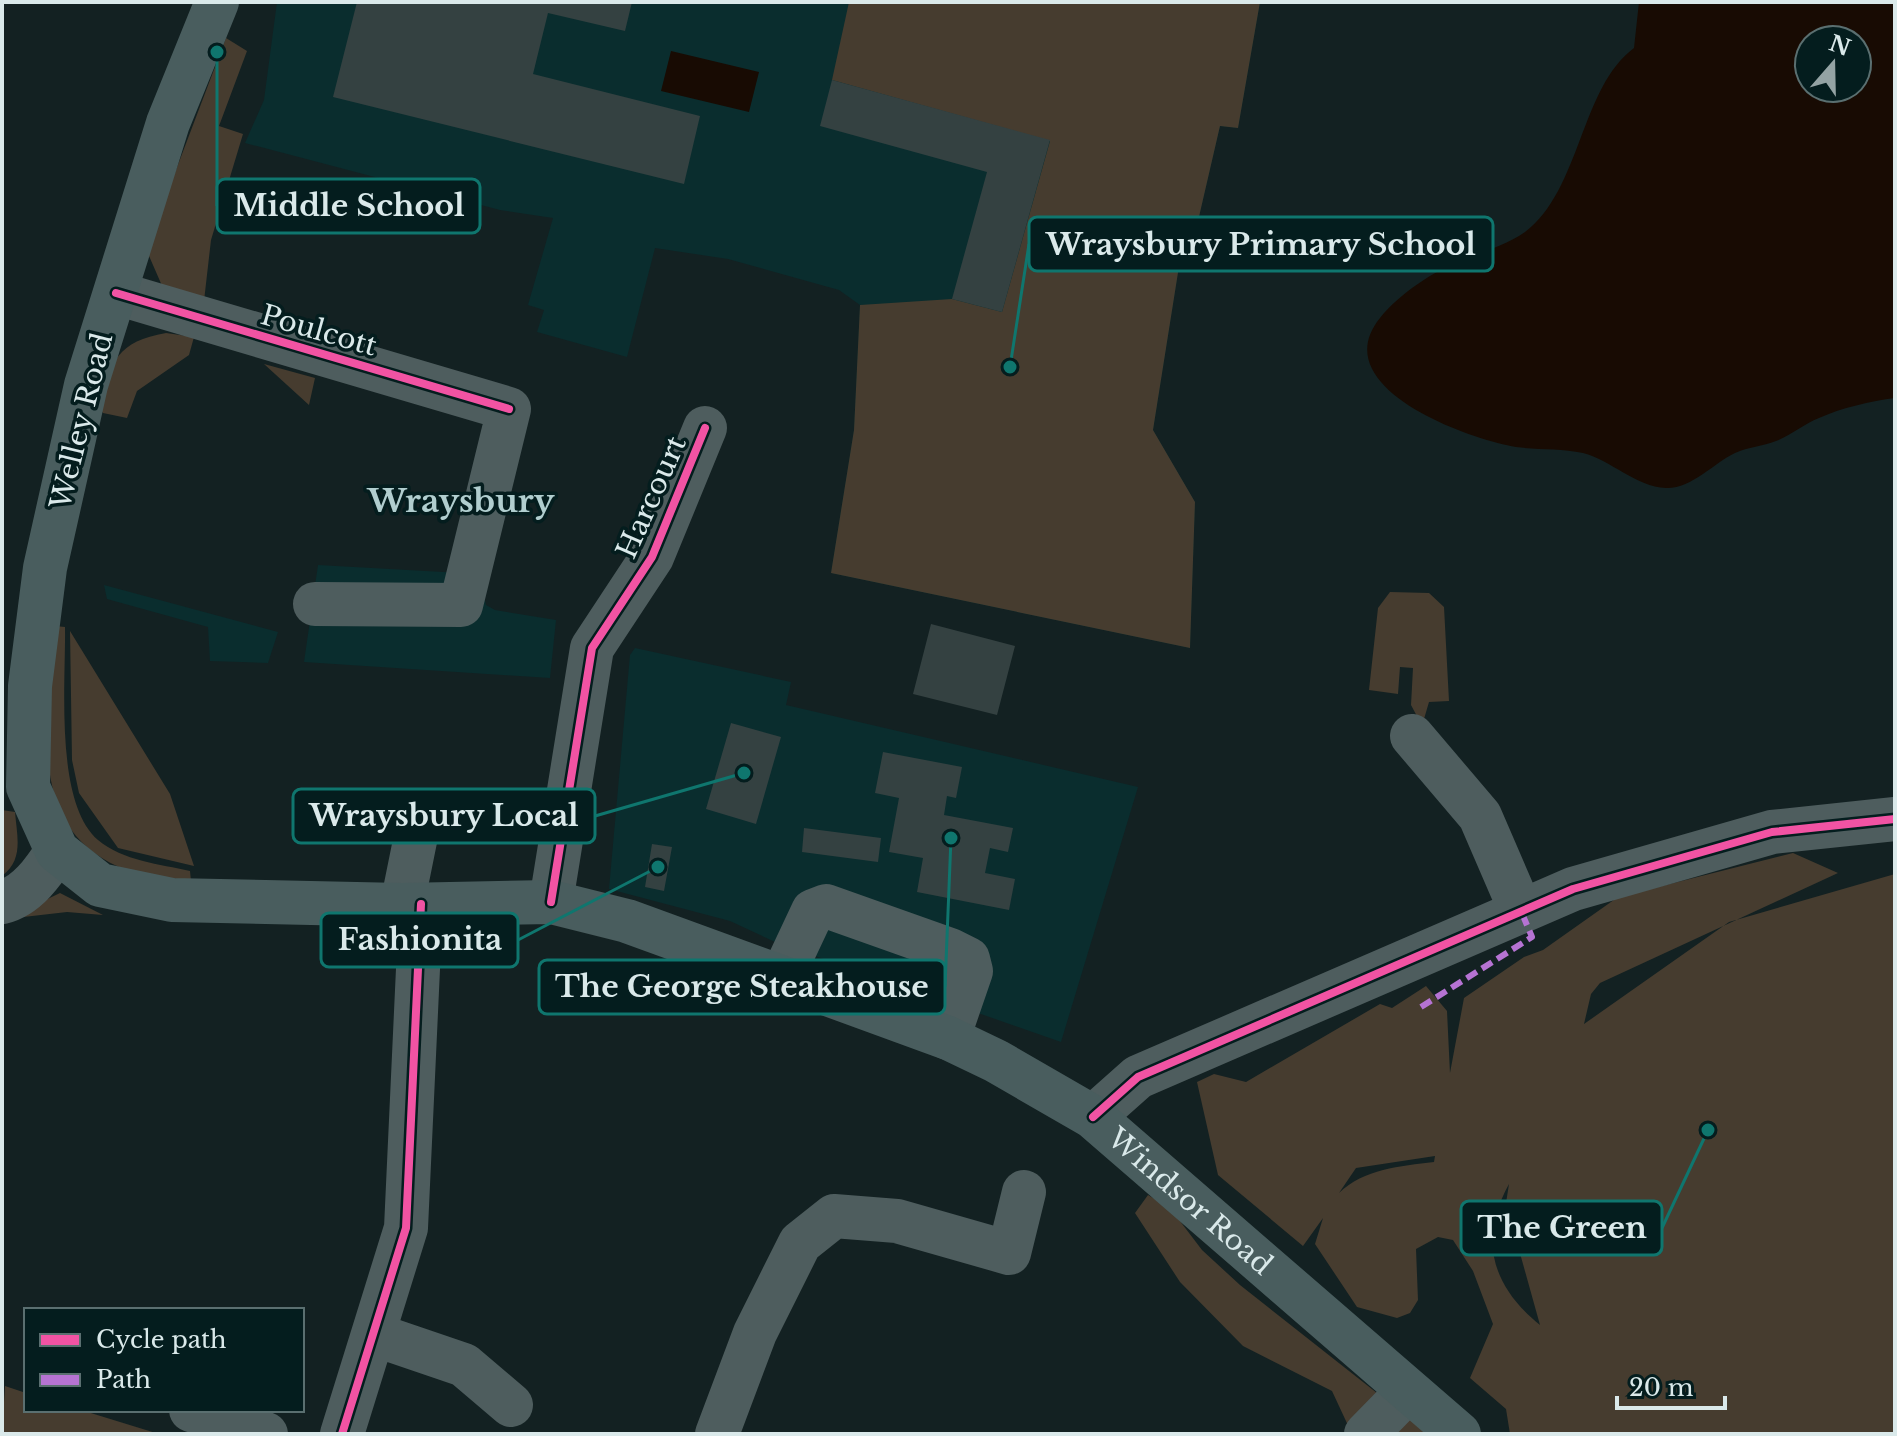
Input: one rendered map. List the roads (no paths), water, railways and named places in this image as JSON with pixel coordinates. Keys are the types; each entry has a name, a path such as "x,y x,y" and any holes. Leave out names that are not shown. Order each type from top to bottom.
{"main road":[{"name":"Welley Road","path":"57,851 28,787 30,686 45,568 86,385 168,123 217,2"},
{"name":"Windsor Road","path":"57,851 100,885 172,900 412,904 551,902 627,921 948,1038 996,1061 1093,1117 1459,1434"}],"street":[{"name":"Poulcott","path":"116,293 509,409 461,605 315,604"},
{"name":"Harcourt","path":"551,902 592,648 652,557 705,428"},
{"path":"1412,736 1480,816 1521,911"},
{"path":"1093,1117 1138,1077 1573,889 1772,832 1895,819"},
{"path":"342,1434 406,1228 412,904 418,826"},
{"path":"2,902 11,900 40,876 57,851"},
{"path":"782,977 813,911 826,906 950,950 968,959 971,971 948,1038"},
{"path":"717,1434 755,1333 800,1243 834,1216 897,1221 1009,1253 1024,1192"},
{"path":"373,1334 464,1365 511,1405"},
{"path":"1366,1434 1408,1391"},
{"path":"197,1412 266,1434"}],"place":[{"name":"Middle School","path":"217,52"},
{"name":"Wraysbury Primary School","path":"1010,367"},
{"name":"Wraysbury Local","path":"744,773"},
{"name":"The George Steakhouse","path":"951,838"},
{"name":"Fashionita","path":"658,867"},
{"name":"The Green","path":"1708,1130"}],"district":[{"name":"Wraysbury","path":"461,501"}]}
